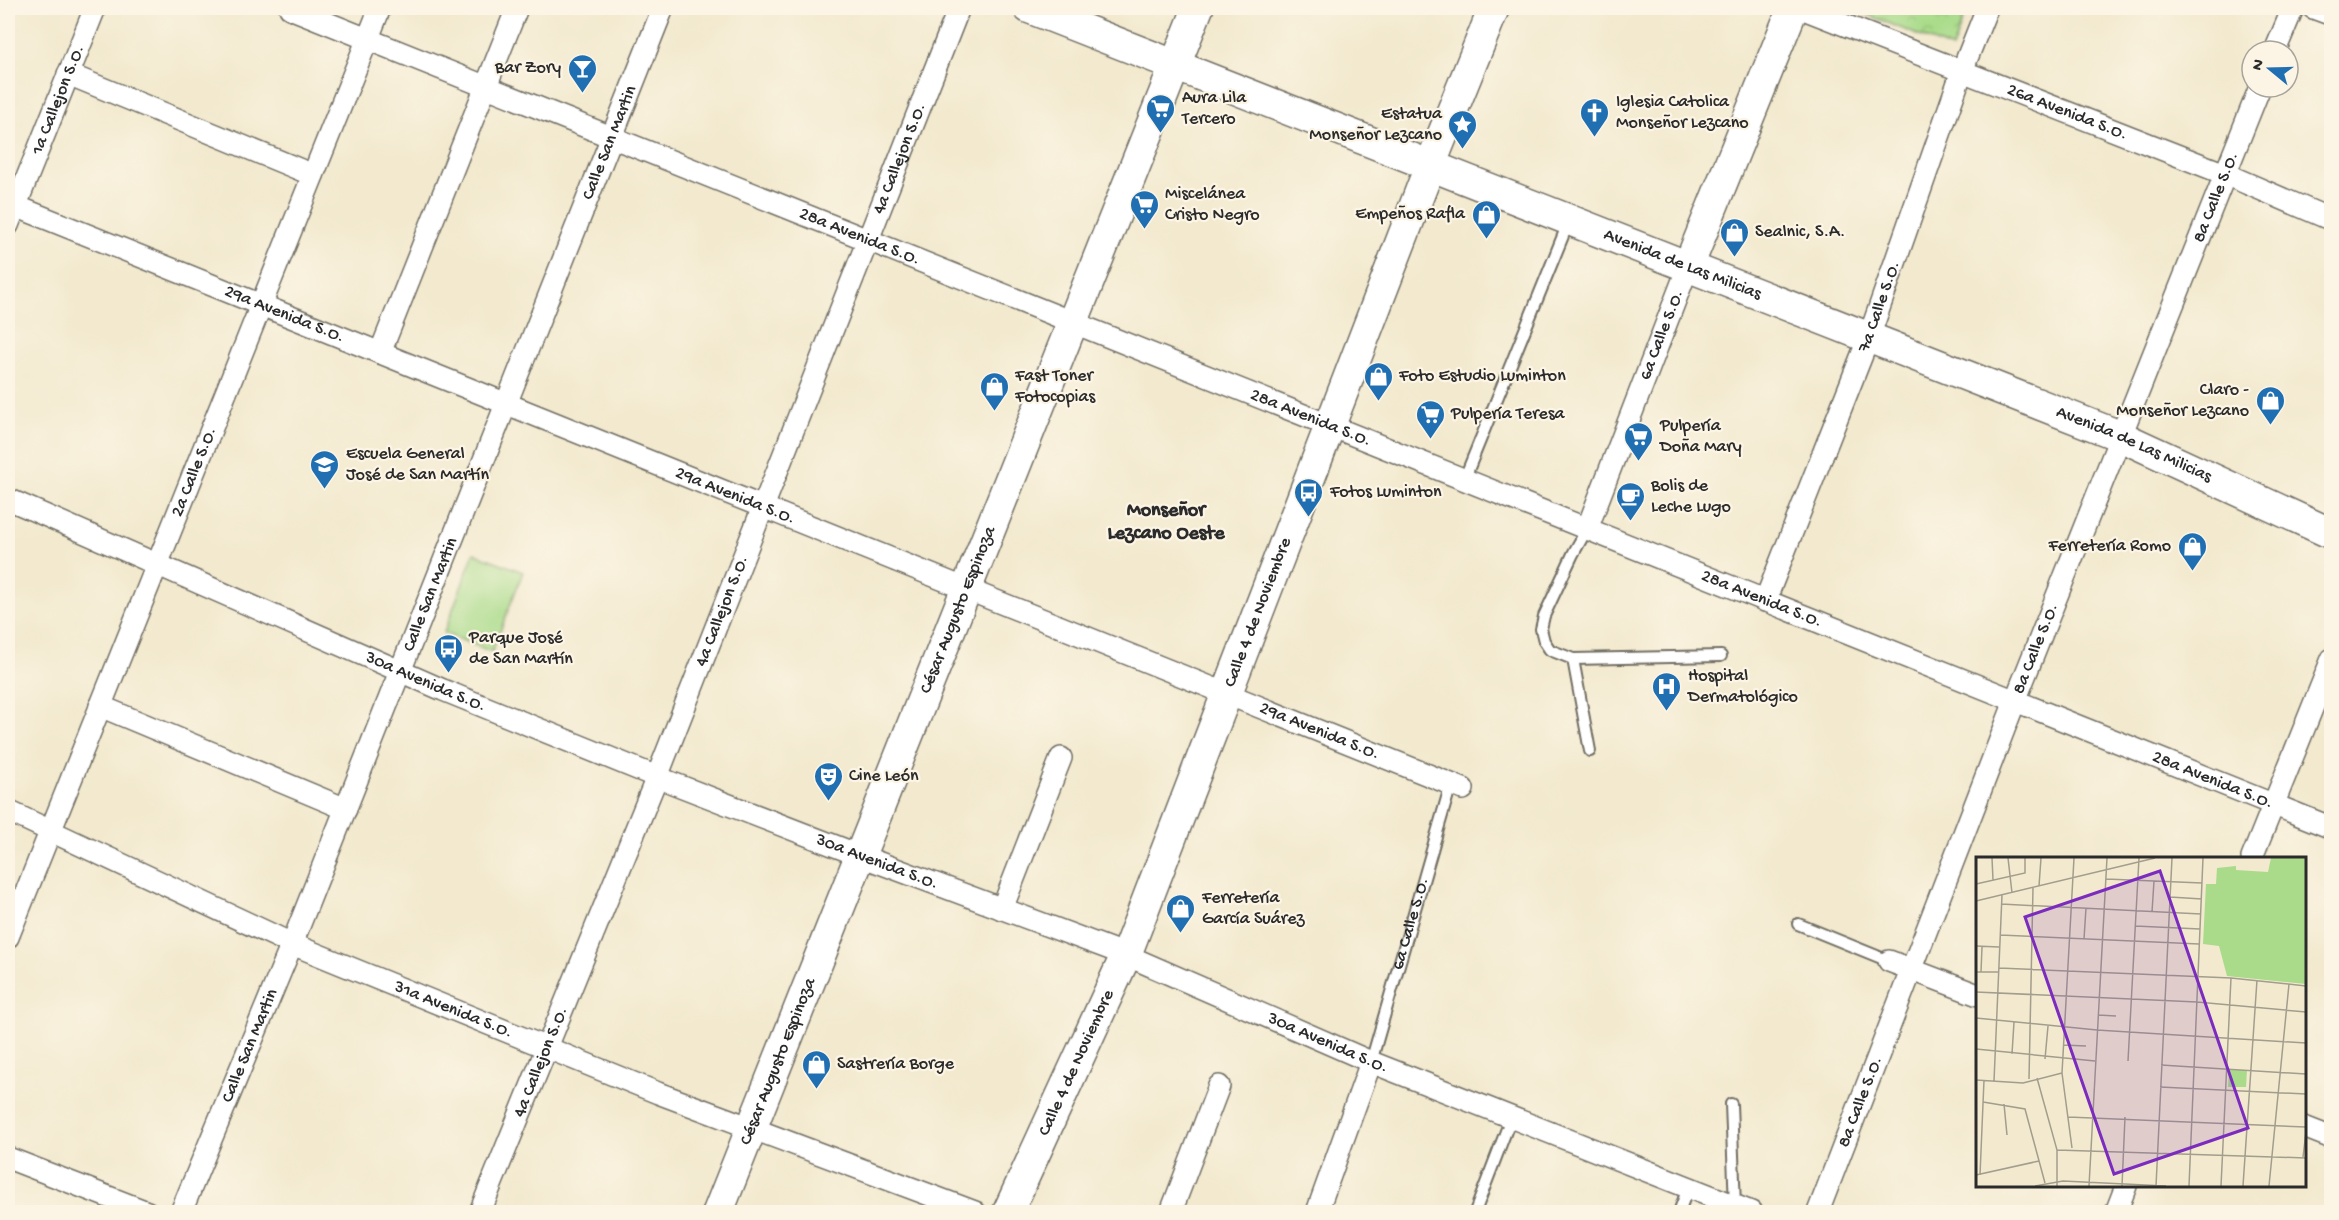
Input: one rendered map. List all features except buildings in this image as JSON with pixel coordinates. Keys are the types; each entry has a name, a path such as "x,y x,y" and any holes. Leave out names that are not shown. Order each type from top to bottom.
{"street":[{"name":"1a Callejon S.O.","path":"10,211 95,8"},
{"name":"28a Avenida S.O.","path":"290,8 2331,828"},
{"name":"2a Calle S.O.","path":"8,937 380,8"},
{"path":"380,353 517,8"},
{"name":"Calle San Martin","path":"181,1212 292,944 663,8"},
{"name":"4a Callejon S.O.","path":"480,1212 657,777 959,8"},
{"name":"Avenida de Las Milicias","path":"1029,8 2120,436 2331,534"},
{"name":"César Augusto Espinoza","path":"718,1212 1198,8"},
{"name":"Calle 4 de Noviembre","path":"1008,1212 1126,955 1430,166 1494,8"},
{"name":"6a Calle S.O.","path":"1587,529 1688,267 1793,8"},
{"name":"26a Avenida S.O.","path":"1801,8 2225,174 2331,220"},
{"name":"7a Calle S.O.","path":"1765,601 1869,338 1962,71 1987,8"},
{"path":"2280,39 2293,8"},
{"path":"2313,8 2331,15"},
{"path":"68,74 313,175"},
{"name":"8a Calle S.O.","path":"1818,1212 2015,701 2255,99"},
{"name":"29a Avenida S.O.","path":"10,211 261,305 1457,786"},
{"name":"30a Avenida S.O.","path":"8,499 400,670 657,777 1126,955 1371,1062 1743,1209"},
{"path":"2252,857 2331,659"},
{"path":"100,706 346,809"},
{"path":"1002,909 1061,758"},
{"name":"31a Avenida S.O.","path":"8,812 292,944 658,1093 975,1212"},
{"path":"1889,961 1976,995"},
{"path":"1317,1212 1371,1062"},
{"path":"1171,1212 1219,1086"},
{"path":"2306,1128 2331,1138"},
{"path":"8,1158 147,1212"},
{"path":"2116,1212 2125,1187"}],"lane":[{"path":"1464,480 1569,221"},
{"path":"1587,529 1544,616 1541,629 1544,641 1550,650 1573,659 1721,656"},
{"path":"1573,659 1590,751"},
{"name":"6a Calle S.O.","path":"1371,1062 1457,786"},
{"path":"1798,924 1889,961"},
{"path":"1731,1104 1743,1209"},
{"path":"1475,1212 1511,1118"},
{"path":"1679,1212 1688,1188"}],"green space":[{"path":"1851,8 1967,8 1952,49"},
{"path":"474,553 523,572 492,652 444,633"}],"place":[{"name":"Bar Zory","path":"582,94"},
{"name":"Aura Lila Tercero","path":"1161,134"},
{"name":"Iglesia Catolica Monseñor Lezcano","path":"1595,138"},
{"name":"Estatua Monseñor Lezcano","path":"1463,150"},
{"name":"Miscelánea Cristo Negro","path":"1144,230"},
{"name":"Empeños Rafla","path":"1486,240"},
{"name":"Sealnic, S.A.","path":"1734,258"},
{"name":"Foto Estudio Luminton","path":"1378,402"},
{"name":"Fast Toner Fotocopias","path":"994,412"},
{"name":"Claro - Monseñor Lezcano","path":"2270,426"},
{"name":"Pulpería Teresa","path":"1430,440"},
{"name":"Pulpería Doña Mary","path":"1639,462"},
{"name":"Escuela General José de San Martín","path":"325,490"},
{"name":"Fotos Luminton","path":"1309,518"},
{"name":"Bolis de Leche Lugo","path":"1630,522"},
{"name":"Ferretería Romo","path":"2192,572"},
{"name":"Parque José de San Martín","path":"448,674"},
{"name":"Hospital Dermatológico","path":"1667,712"},
{"name":"Cine León","path":"828,802"},
{"name":"Ferretería García Suárez","path":"1181,934"},
{"name":"Sastrería Borge","path":"816,1090"}],"district":[{"name":"Monseñor Lezcano Oeste","path":"1166,522"}]}
